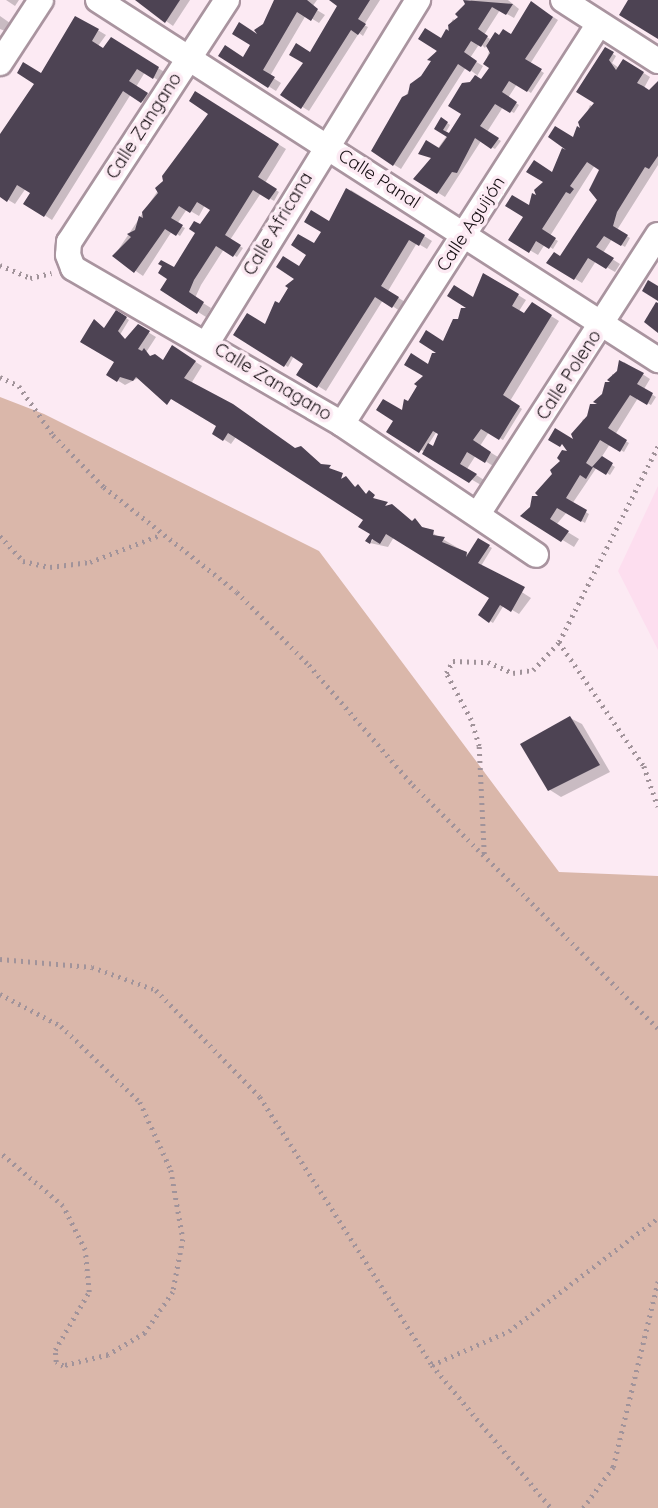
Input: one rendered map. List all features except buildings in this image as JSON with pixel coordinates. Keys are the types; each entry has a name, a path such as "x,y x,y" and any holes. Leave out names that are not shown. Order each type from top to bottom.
{"street":[{"path":"0,63 41,0"},
{"name":"Calle Panal","path":"98,0 658,360"},
{"name":"Calle Zangano","path":"71,261 69,242 227,0"},
{"name":"Calle Africana","path":"207,343 418,0"},
{"path":"563,0 658,61"},
{"name":"Calle Aguijón","path":"342,424 599,24"},
{"name":"Calle Poleno","path":"478,514 658,235"},
{"name":"Calle Zanagano","path":"71,261 342,424 536,555"}],"path":[{"path":"0,265 30,278 71,261"},
{"path":"0,377 19,386 53,435 104,487 160,534 237,592 309,665 413,785 658,1028"},
{"path":"484,854 479,746 471,720 446,673 453,661 488,662 513,673 533,670 559,642 658,446"},
{"path":"0,536 23,561 50,567 90,562 160,534"},
{"path":"559,642 644,766 658,807"},
{"path":"0,959 92,967 156,990 260,1097 432,1366 551,1508"},
{"path":"0,994 61,1026 140,1102 171,1170 183,1239 173,1292 145,1333 108,1355 63,1366 56,1362 55,1350 89,1292 85,1250 63,1206 0,1153"},
{"path":"432,1366 509,1331 658,1218"},
{"path":"583,1508 613,1467 658,1281"}],"shaded area":[{"path":"0,397 44,414 319,551 559,872 658,876 658,1508 0,1508"},
{"path":"658,486 658,650 618,571"}]}
